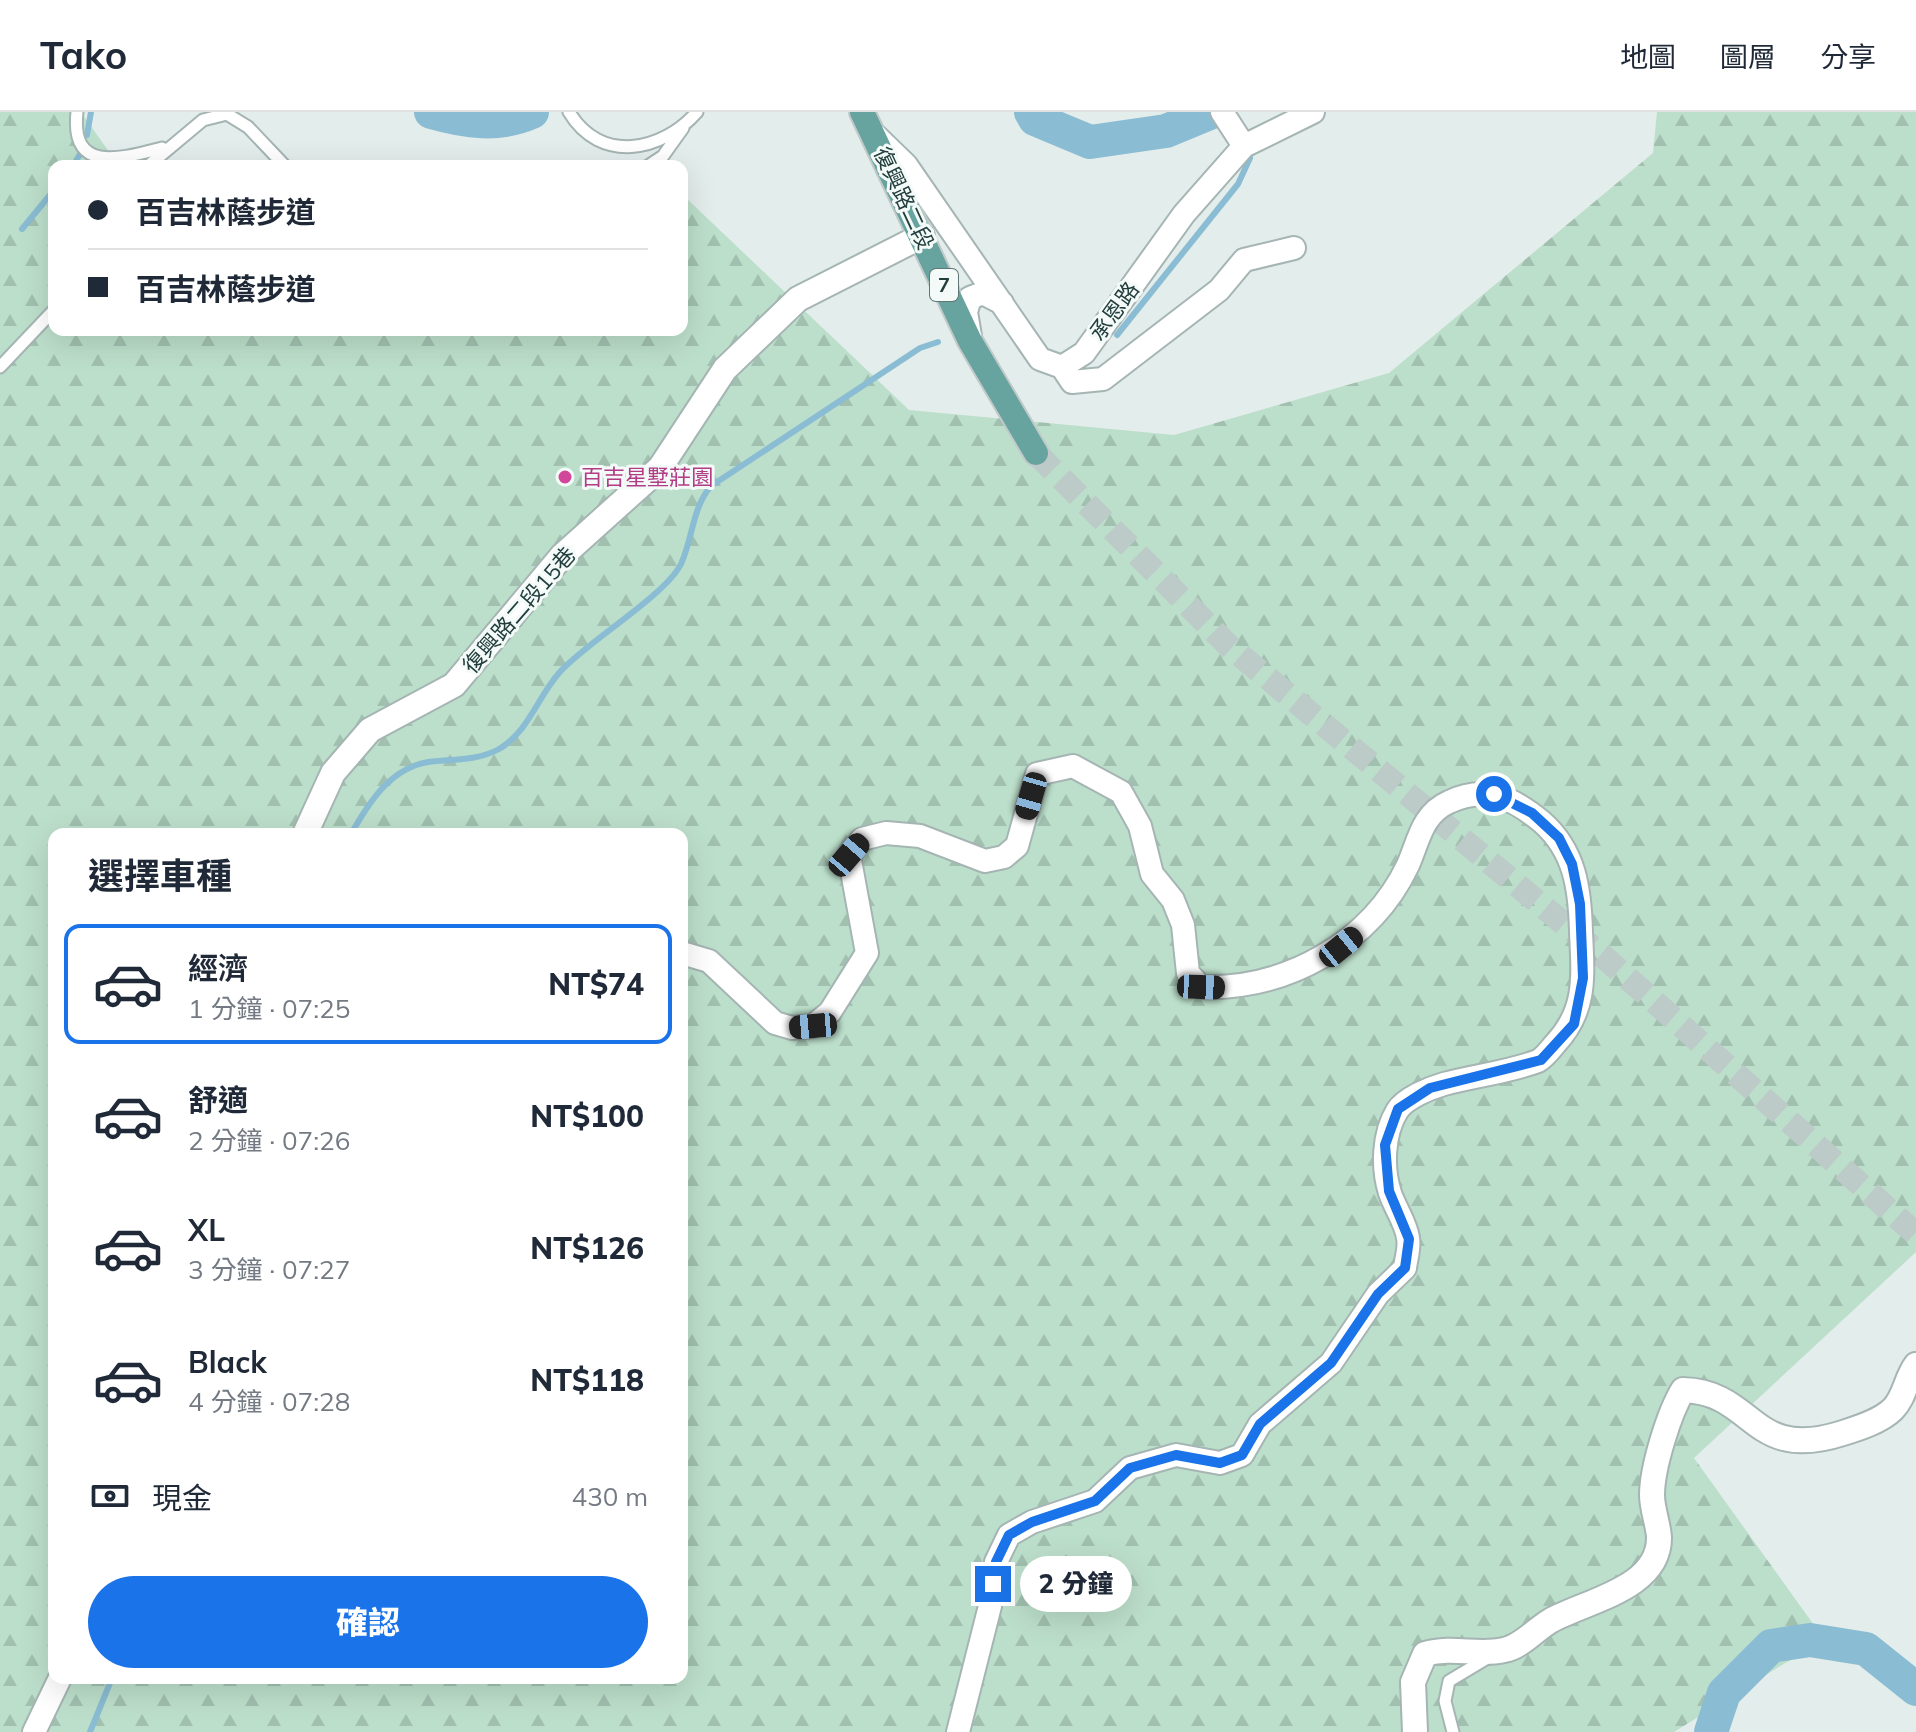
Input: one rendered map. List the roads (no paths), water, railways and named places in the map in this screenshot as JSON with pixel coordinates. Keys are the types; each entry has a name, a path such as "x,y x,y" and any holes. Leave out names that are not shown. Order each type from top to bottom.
{"main road":[{"name":"復興路二段","path":"868,122 970,341 1036,453"}],"street":[{"path":"1222,112 1244,146"},
{"name":"承恩路","path":"1062,367 1084,353 1184,214 1244,146 1313,112"},
{"path":"868,122 906,165 1040,359 1062,367 1072,382 1103,379 1219,290 1244,260 1294,248"},
{"path":"922,236 947,225"},
{"name":"復興路二段15巷","path":"308,828 333,773 370,730 454,685 562,556 660,468 725,369 798,299 922,236"},
{"path":"970,341 966,312 970,298 983,293 1002,303"},
{"path":"688,955 709,961 775,1023 792,1028 813,1026 830,1012 867,953 849,855 862,839 886,833 920,836 985,861 1004,857 1017,846 1037,774 1073,766 1121,792 1140,826 1152,874 1173,900 1183,925 1188,973 1201,987 1227,988 1255,983 1341,947 1368,926 1384,904 1407,867 1428,816 1470,792 1494,794 1532,813 1559,838 1572,864 1580,904 1583,978 1574,1024 1541,1060 1430,1088 1398,1109 1385,1145 1389,1191 1409,1239 1405,1268 1378,1294 1331,1363 1260,1424 1242,1455 1220,1463 1176,1455 1130,1468 1095,1501 1032,1522 1009,1535 996,1562 990,1606 958,1732"},
{"path":"1415,1732 1413,1682 1425,1654 1443,1649 1504,1650 1550,1621 1625,1586 1652,1566 1659,1540 1652,1494 1664,1441 1683,1390 1714,1394 1777,1438 1803,1443 1865,1426 1893,1410 1916,1365"},
{"path":"34,1732 57,1684"}],"lane":[{"path":"77,112 78,139 87,153 116,159 166,147"},
{"path":"657,160 697,112"},
{"path":"154,160 203,120 227,114 248,127 279,160"},
{"path":"572,116 592,137 610,147 635,148 683,127"},
{"path":"0,367 48,316"},
{"path":"1453,1732 1445,1701 1449,1681 1504,1650"}],"waterway":[{"path":"87,135 91,112"},
{"path":"431,112 482,121 507,120 532,112"},
{"path":"1031,112 1035,119 1090,142 1166,131 1212,112"},
{"path":"77,160 83,149"},
{"path":"1117,335 1238,184 1250,158"},
{"path":"22,229 48,197"},
{"path":"355,828 382,789 402,772 428,762 482,756 509,742 559,673 672,577 681,564 696,513 711,486 920,348 938,342"},
{"path":"1711,1732 1724,1693 1771,1646 1810,1640 1866,1649 1916,1689"},
{"path":"90,1732 110,1684"}],"tunnel":[{"path":"1036,453 1229,646 1604,957 1916,1234"}],"place":[{"name":"百吉星墅莊園","path":"565,477"}]}
